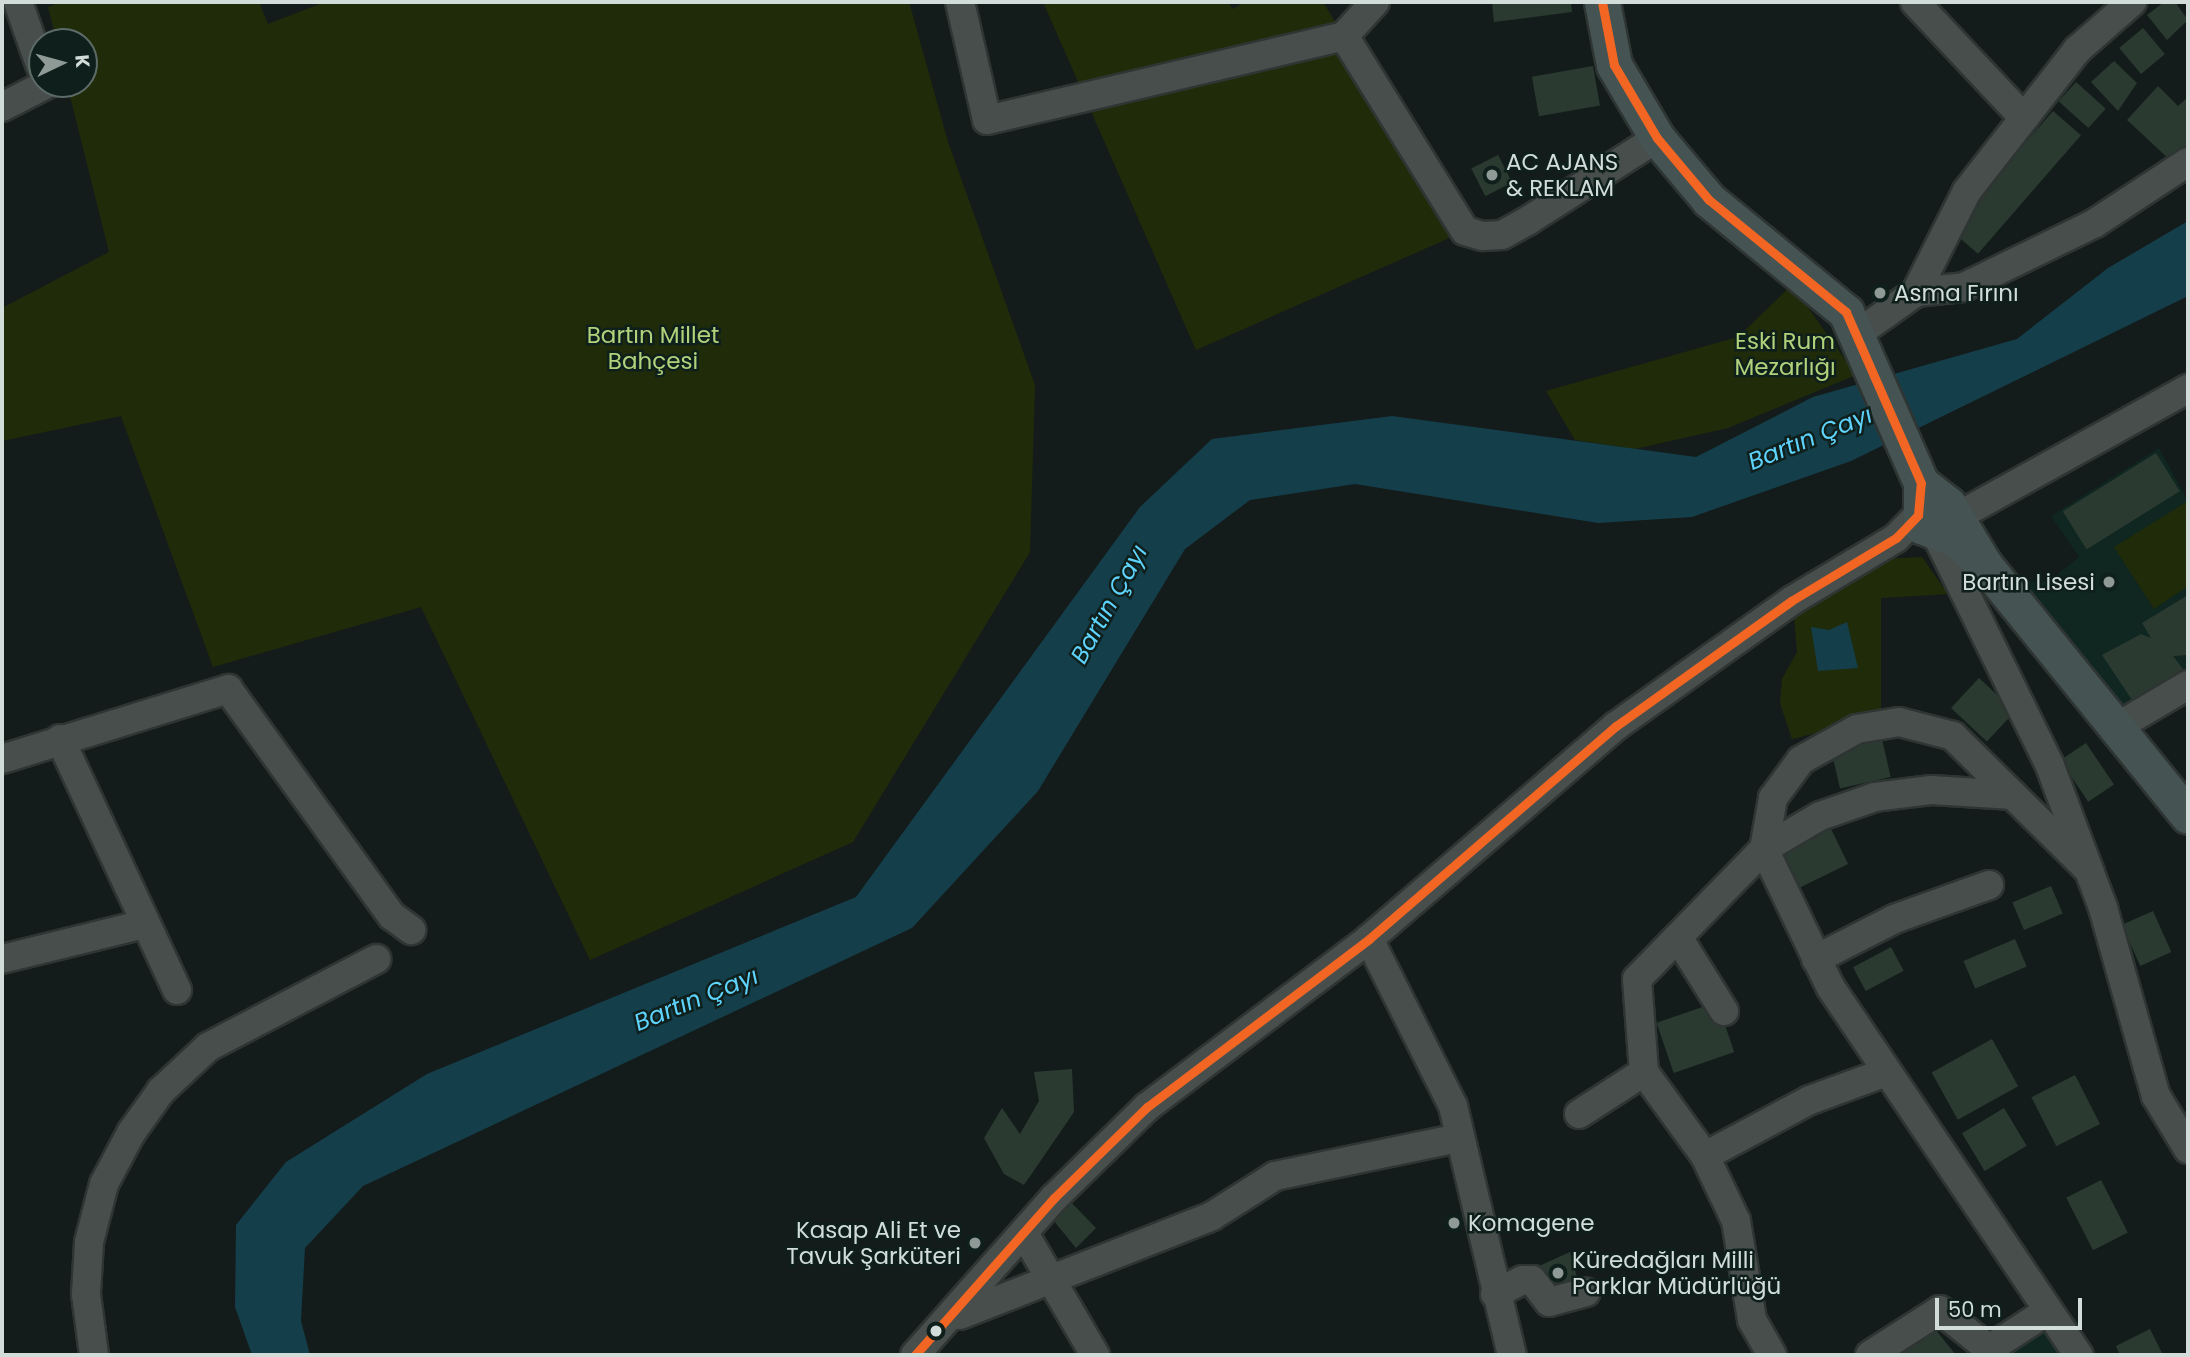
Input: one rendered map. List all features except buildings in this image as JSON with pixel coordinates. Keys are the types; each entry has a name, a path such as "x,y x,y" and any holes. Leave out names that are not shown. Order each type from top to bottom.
{"main road":[{"path":"1602,2 1614,65 1657,138 1709,200 1846,312 1862,342 1935,516 1984,564 2188,816"}],"street":[{"path":"18,2 28,30"},
{"path":"960,2 987,120 1344,36 1375,2"},
{"path":"1915,2 2024,118"},
{"path":"1862,342 1916,292 1967,191 2077,50 2132,2"},
{"path":"1344,36 1465,231 1502,235 1657,138"},
{"path":"2,107 28,94"},
{"path":"1916,292 1964,287 2095,223 2188,162"},
{"path":"915,1355 952,1319 1026,1235 1054,1198 1147,1107 1369,939 1616,726 1791,601 1935,516 2188,389"},
{"path":"1935,516 2050,766 2089,870 2156,1096 2188,1149"},
{"path":"2117,727 2188,685"},
{"path":"2,759 228,689 391,916 411,930"},
{"path":"2079,1355 1886,1072 1816,959 1764,849 1773,798 1801,760 1857,729 1899,722 1953,737 2089,870"},
{"path":"60,739 177,990"},
{"path":"1772,1355 1752,1320 1736,1221 1704,1156 1644,1072 1637,979 1764,849 1820,816 1875,797 1931,790 2013,795"},
{"path":"1816,959 1894,919 1989,885"},
{"path":"2,959 145,924"},
{"path":"1369,939 1453,1106 1495,1294 1513,1355"},
{"path":"1679,939 1724,1011"},
{"path":"94,1355 86,1294 89,1242 104,1184 139,1122 208,1047 376,959"},
{"path":"1579,1114 1644,1072"},
{"path":"1704,1156 1810,1100 1886,1072"},
{"path":"952,1319 1052,1274 1212,1216 1275,1176 1459,1138"},
{"path":"1026,1235 1052,1274 1095,1355"},
{"path":"1495,1294 1523,1280 1532,1280 1549,1302 1586,1292"},
{"path":"1870,1355 1940,1310 1989,1349 2048,1311"}],"shaded area":[{"name":"Bartın Lisesi","path":"2159,448 2188,501 2188,674 2119,717 2012,583 2049,581 2079,557 2051,516"},
{"path":"2044,1323 2065,1355 2004,1355"}],"green space":[{"name":"Bartın Millet Bahçesi","path":"61,2 259,2 268,24 325,2 909,2 948,142 1035,385 1030,552 853,842 590,960 421,607 213,667 121,416 2,441 2,308 109,252 70,98 98,98 98,28 53,28 48,7"},
{"path":"1043,2 1228,2 1233,9 1244,2 1323,2 1465,231 1196,350"},
{"name":"Eski Rum Mezarlığı","path":"1792,285 1856,375 1728,428 1635,449 1575,440 1546,391 1738,337"},
{"path":"2188,501 2188,586 2154,609 2114,547"},
{"path":"1922,557 1948,594 1881,598 1881,717 1792,739 1780,703 1782,679 1797,652 1794,616 1884,559"}],"water":[{"name":"Bartın Çayı","path":"2188,221 2188,296 1851,461 1692,517 1598,523 1355,484 1250,500 1185,549 1038,791 912,928 363,1186 305,1248 301,1321 310,1355 252,1355 235,1307 236,1225 286,1162 427,1074 856,897 1140,507 1212,439 1392,416 1696,457 1813,397 2017,339 2108,268"},
{"path":"1847,622 1858,668 1818,671 1811,627 1829,630"}],"transit line":[{"path":"915,1355 1054,1198 1147,1107 1369,939 1616,726 1791,601 1896,538 1918,515 1921,483 1846,312 1709,200 1657,138 1614,65 1602,2"}],"place":[{"name":"AC AJANS & REKLAM","path":"1492,175"},
{"name":"Asma Fırını","path":"1880,293"},
{"name":"Bartın Lisesi","path":"2109,582"},
{"name":"Komagene","path":"1454,1223"},
{"name":"Kasap Ali Et ve Tavuk Şarküteri","path":"975,1243"},
{"name":"Küredağları Milli Parklar Müdürlüğü","path":"1558,1273"}]}
